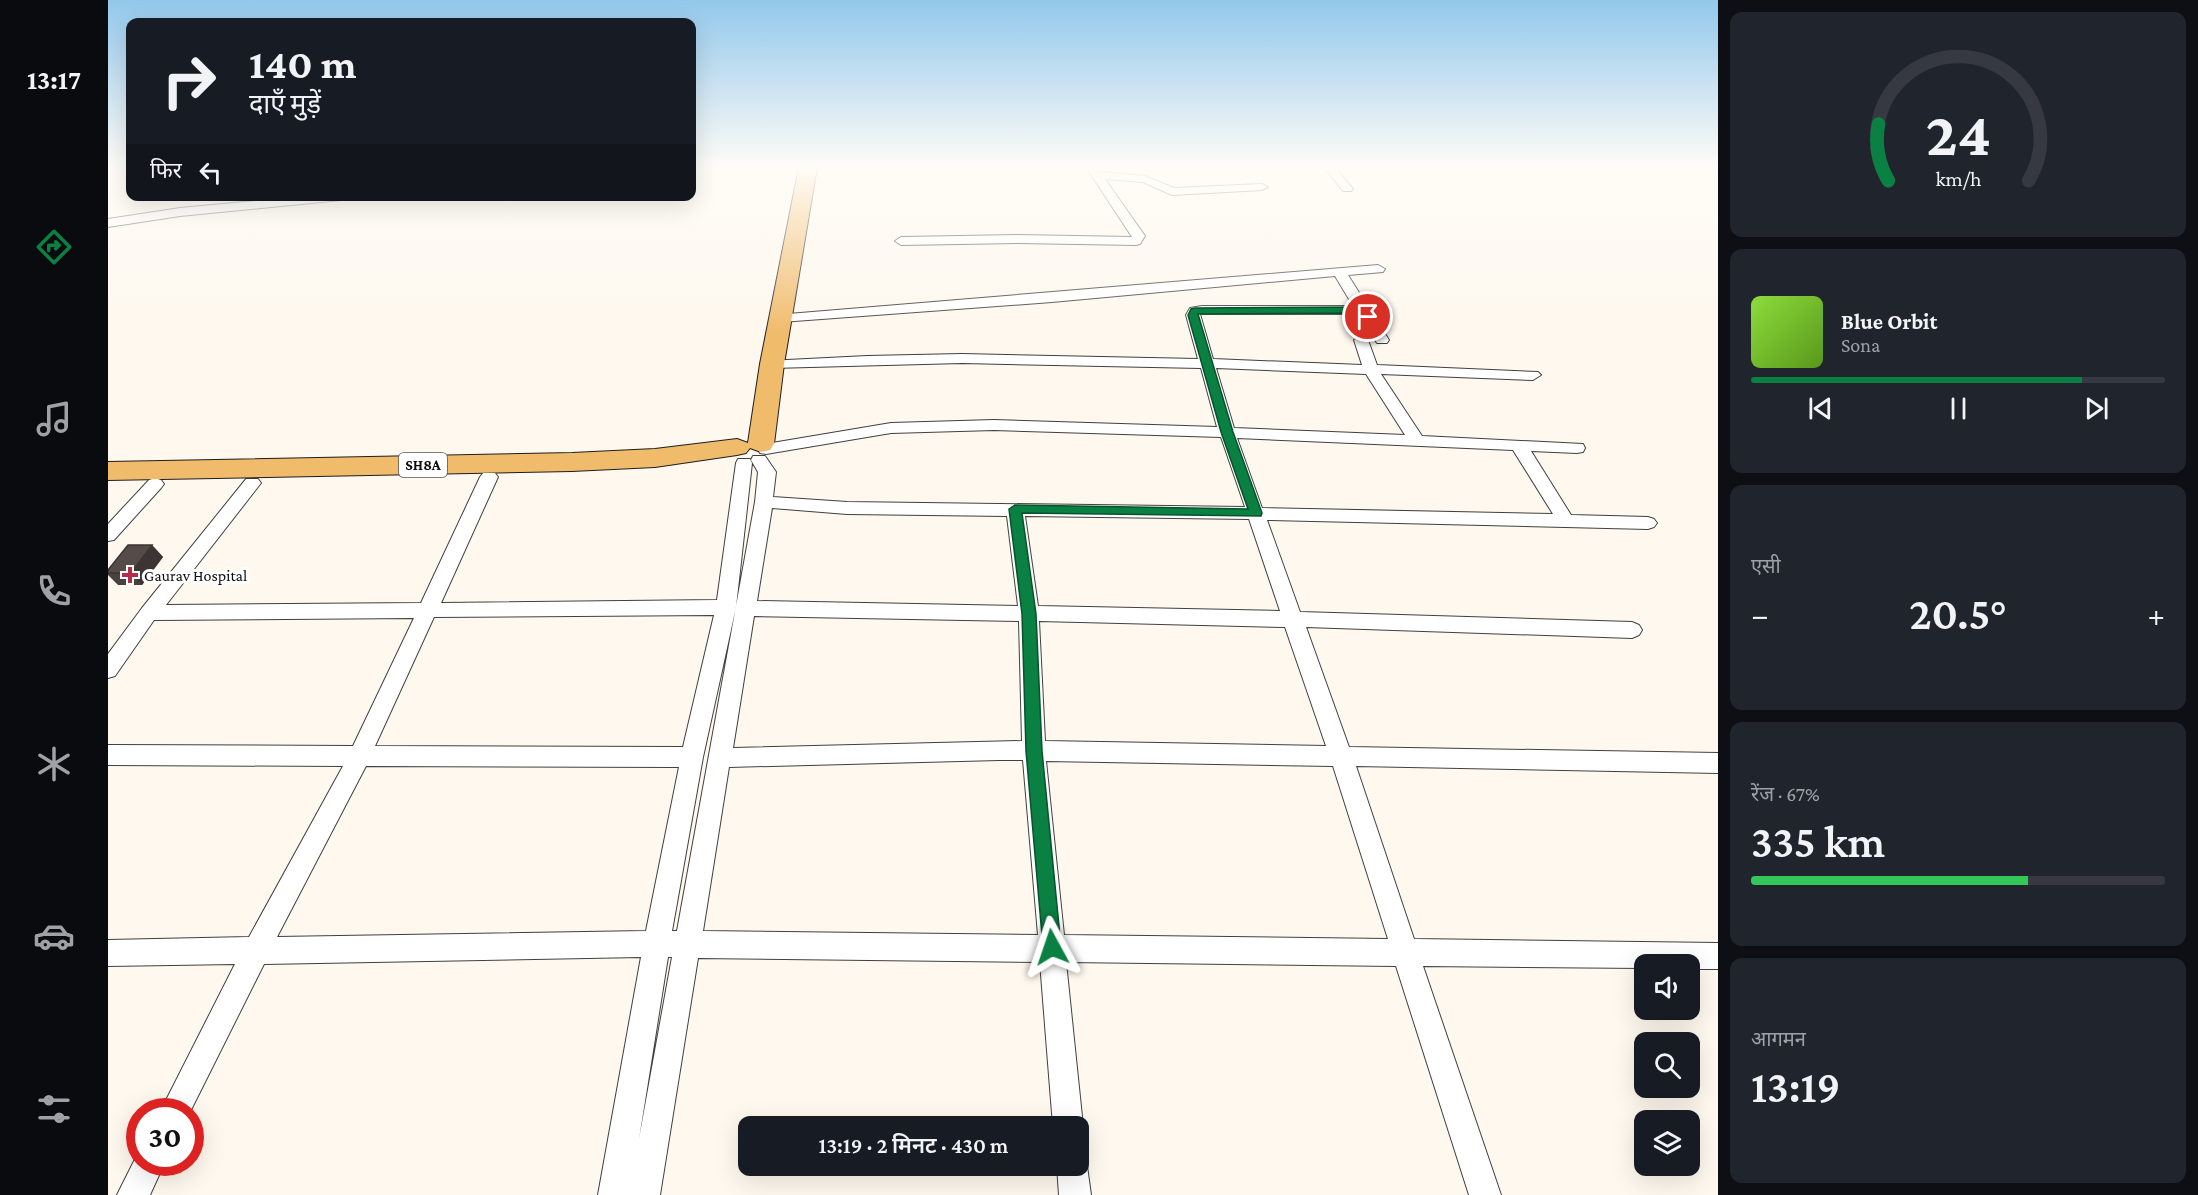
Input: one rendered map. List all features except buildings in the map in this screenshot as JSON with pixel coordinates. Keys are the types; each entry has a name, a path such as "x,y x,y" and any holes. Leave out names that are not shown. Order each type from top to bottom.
{"main road":[{"path":"750,452 751,378 778,223"},
{"path":"750,452 772,364 798,223"},
{"name":"SH8A","path":"108,471 572,462 750,452"},
{"name":"SH8A","path":"108,485 489,477 665,467 750,452"}],"street":[{"path":"901,241 1017,238 1136,241 1138,236 1129,223"},
{"path":"781,318 873,308 1052,298 1378,269"},
{"path":"1339,271 1382,340"},
{"path":"1362,310 1195,311 1193,315 1227,432 1341,756 1485,1195"},
{"path":"1361,340 1371,370 1417,441"},
{"path":"772,364 877,359 978,358 1533,375"},
{"path":"750,452 891,428 983,425 1227,432 1577,448"},
{"path":"1519,446 1566,521"},
{"path":"614,1195 692,757 737,608 764,502 767,472 750,452"},
{"path":"644,1195 720,758 737,608 750,452"},
{"path":"182,1098 256,950 360,755 489,477"},
{"path":"108,670 149,613 252,483"},
{"path":"108,536 155,484"},
{"path":"764,502 847,508 1256,513 1648,523"},
{"path":"1015,509 1029,614 1034,751 1067,1116"},
{"path":"149,613 737,608 1291,619 1632,630"},
{"path":"720,758 1034,751 1718,763"},
{"path":"108,755 692,757"},
{"path":"108,953 657,944 1718,956"},
{"path":"133,1195 143,1176"},
{"path":"1073,1176 1075,1195"}],"place":[{"name":"Gaurav Hospital","path":"130,575"}],"route":[{"path":"1052,947 1034,751 1029,614 1015,509 1256,513 1227,432 1193,315 1195,311 1344,312 1362,310 1368,317"}]}
